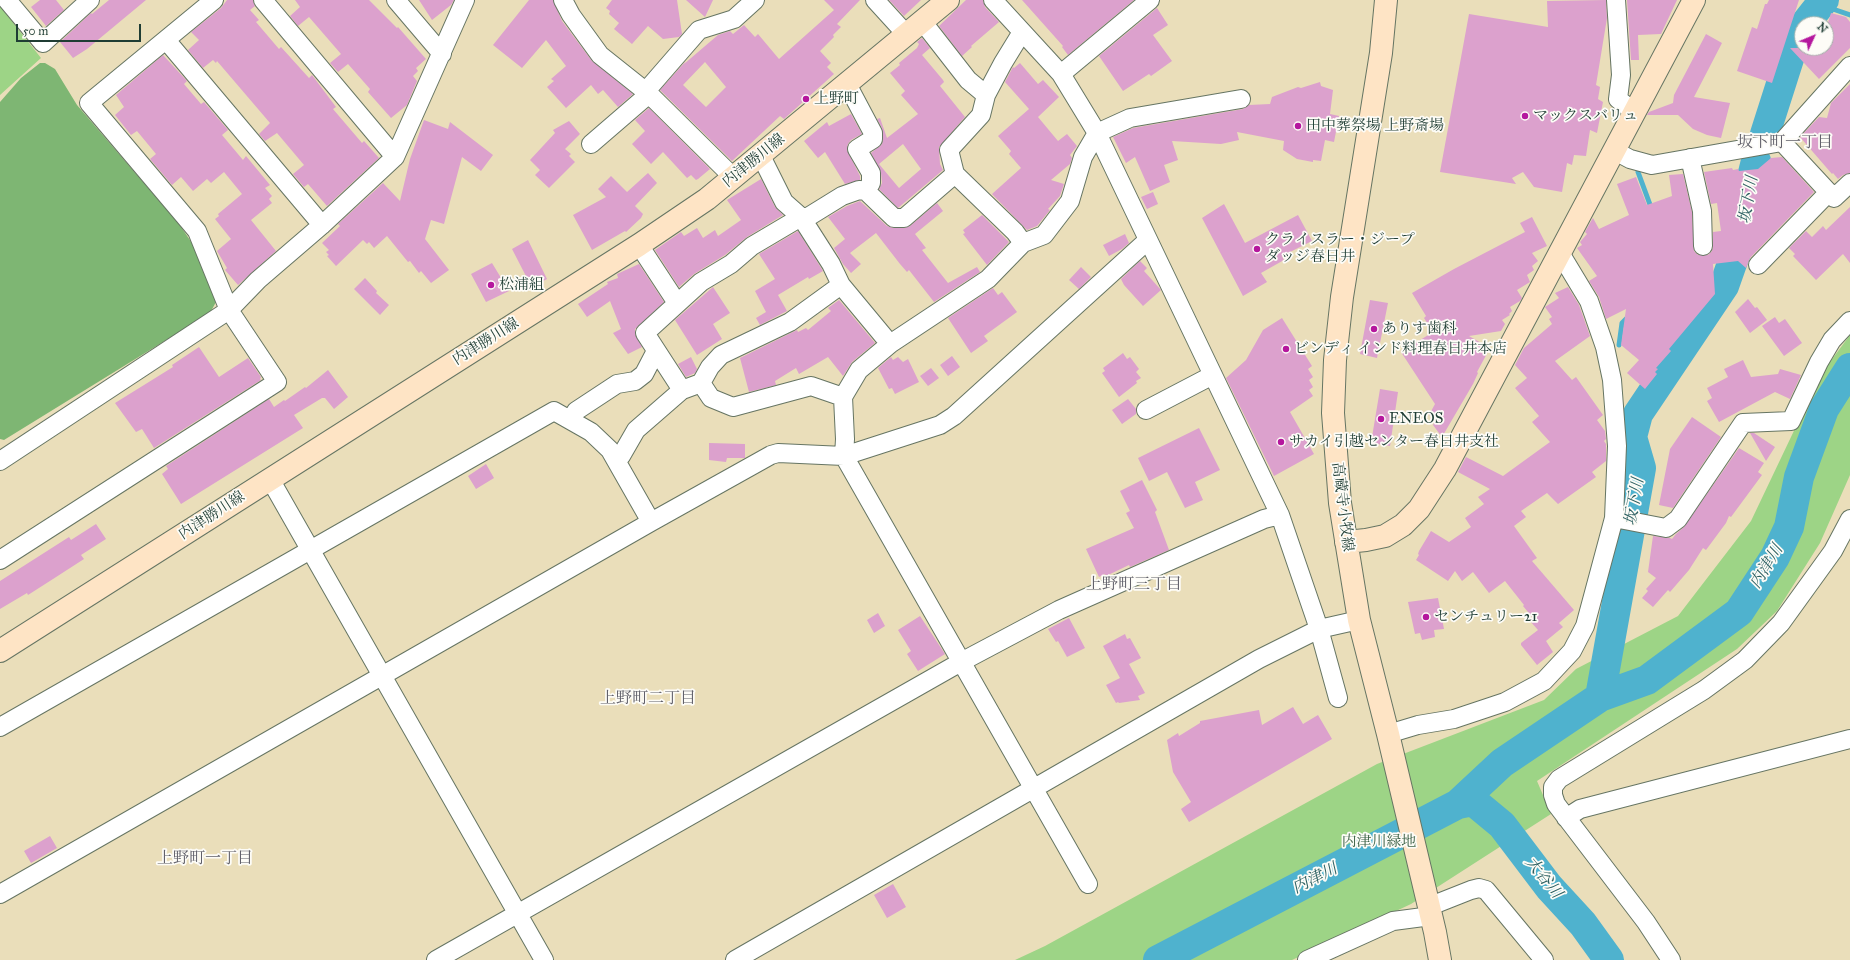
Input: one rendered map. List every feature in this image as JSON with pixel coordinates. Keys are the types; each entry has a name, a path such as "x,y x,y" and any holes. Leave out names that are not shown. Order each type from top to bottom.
{"main road":[{"name":"内津勝川線","path":"0,651 639,245 707,199 948,0"},
{"name":"高蔵寺小牧線","path":"1386,0 1381,53 1342,297 1335,360 1334,420 1337,469 1346,542 1359,620 1389,738 1440,960"},
{"path":"1346,542 1385,536 1403,525 1419,509 1445,470 1694,0"}],"street":[{"path":"6,0 43,43 90,0"},
{"path":"0,560 277,382 229,310 197,231 89,103 214,0"},
{"path":"263,0 395,157"},
{"path":"396,0 442,54"},
{"path":"0,461 229,310 258,280 322,225 395,157 465,0"},
{"path":"563,0 571,15 600,55 647,92 734,178"},
{"path":"591,144 647,92 699,30 734,19 755,0"},
{"path":"875,0 914,28 968,80 986,95"},
{"path":"994,0 1061,74 1097,133 1280,515 1319,629 1338,698"},
{"path":"1061,74 1150,0"},
{"path":"1616,0 1621,75 1618,99 1635,113"},
{"path":"1022,32 986,95 981,115 949,150 955,174 1015,232 1023,243"},
{"path":"166,40 322,225"},
{"path":"1615,151 1630,159 1652,164 1782,142 1850,66"},
{"path":"847,84 873,133 873,139 857,149 871,173 871,183 866,191"},
{"path":"1088,884 1032,789 844,456 845,439 843,397 859,370 890,344 988,279 1023,243 1044,235 1070,201 1083,157 1097,133 1130,118 1241,99"},
{"path":"1782,142 1834,198 1850,183"},
{"path":"760,156 784,202 801,217 831,264 841,285 890,344"},
{"path":"1690,158 1702,211 1703,246"},
{"path":"682,390 645,333 676,303 701,282 731,264 752,246 801,217 808,218 842,196 859,190 866,191 888,214 894,218 904,218 955,174"},
{"path":"1758,265 1829,192"},
{"path":"0,894 651,522 778,452 844,456 940,425 954,416 1148,240"},
{"path":"639,245 676,303"},
{"path":"1389,738 1418,725 1454,719 1505,702 1544,681 1572,651 1585,626 1617,518 1617,446 1612,380 1606,347 1588,301 1560,253"},
{"path":"615,459 621,456 636,430 682,390 701,383 710,367 721,355 790,322 841,285"},
{"path":"1617,518 1666,528 1678,519 1743,423 1791,421 1819,362 1832,340 1850,321"},
{"path":"571,420 576,411 617,384 635,381 644,374 656,352"},
{"path":"1146,410 1213,375"},
{"path":"701,383 711,398 733,407 812,386 843,397"},
{"path":"0,727 554,411 591,432 610,450 651,522"},
{"path":"270,479 544,960"},
{"path":"436,960 961,662 1059,610 1264,520 1280,515"},
{"path":"1671,960 1646,922 1556,804 1553,795 1554,787 1559,779 1704,690 1745,660 1781,623 1833,551 1850,519"},
{"path":"735,960 1259,659 1319,629 1359,620"},
{"path":"1566,818 1580,809 1850,739"},
{"path":"1307,960 1393,921 1479,888 1486,890 1544,960"}],"green space":[{"path":"0,6 41,58 0,95"},
{"path":"40,63 45,63 55,69 77,105 179,224 194,246 216,302 210,313 4,440 0,439 0,102 21,78"},
{"name":"内津川緑地","path":"1850,335 1850,475 1820,543 1777,611 1737,649 1537,781 1551,814 1411,904 1292,960 1015,960 1045,946 1377,764 1544,700 1576,669 1678,616 1751,521 1821,374"}],"building":[{"path":"40,0 56,0 64,10 46,26 31,7"},
{"path":"109,0 146,0 87,49 73,58 60,42 91,13 92,14"},
{"path":"227,0 253,0 255,6 250,10 259,20 256,22 279,49 281,47 309,78 312,75 336,107 333,109 362,143 364,141 379,158 327,206 308,184 304,187 293,174 304,165 277,133 265,141 259,134 270,123 217,61 216,63 213,60 203,68 188,50 199,40 191,32 221,8"},
{"path":"295,0 369,0 397,28 398,27 426,59 416,68 418,71 413,76 417,81 407,105 391,118 368,92 370,89 348,64 338,72 330,63 341,54 309,17 298,26 290,16 300,7"},
{"path":"419,0 454,0 451,5 432,20"},
{"path":"529,0 553,0 562,21 592,61 633,94 618,107 603,90 598,94 591,85 566,108 547,87 554,81 551,79 566,66 546,40 522,68 493,45"},
{"path":"612,0 677,0 682,34 679,37 663,39 648,26 632,44 614,29 619,23 609,14 610,11 606,8"},
{"path":"686,0 713,0 705,17"},
{"path":"824,0 860,0 837,24 841,27 833,35 834,37 820,51 831,63 827,67 834,74 784,119 780,116 732,161 660,90 686,61 684,64 718,35 730,31 733,34 744,25 755,37 758,34 779,59 834,10","holes":["705,62 726,87 706,107 683,85"]},
{"path":"889,0 921,0 904,16"},
{"path":"966,0 983,0 985,7 999,22 971,46 972,47 962,56 939,26"},
{"path":"1022,0 1134,0 1068,55 1062,47 1063,46"},
{"name":"マックスバリュ","path":"1606,0 1607,18 1596,85 1600,87 1598,99 1603,102 1597,133 1590,130 1586,156 1574,155 1572,165 1567,163 1562,192 1534,187 1523,172 1512,178 1516,184 1440,172 1469,14 1548,27 1547,1"},
{"path":"1627,0 1677,0 1661,34 1638,35 1639,60 1631,60"},
{"path":"1769,0 1799,0 1772,83 1737,71 1752,27 1757,29 1765,4 1767,4"},
{"path":"1157,8 1168,25 1153,35 1172,61 1151,76 1149,74 1123,91 1099,56"},
{"path":"1831,13 1846,17 1850,22 1850,48 1819,79 1797,56 1834,56 1834,16 1830,16"},
{"path":"1706,34 1722,43 1694,97 1730,103 1721,138 1707,135 1693,129 1678,115 1647,115 1649,112 1673,103 1674,95"},
{"path":"922,38 930,48 922,55 943,80 944,82 940,86 965,117 939,147 940,164 943,170 898,208 879,189 882,183 881,173 871,153 882,144 883,139 882,128 877,119 880,118 887,138 918,114 901,95 905,91 890,73 900,65 899,63 917,48 919,44 917,42","holes":["903,144 921,169 899,188 879,164"]},
{"path":"163,55 187,81 184,84 201,104 204,102 228,130 222,135 243,160 246,156 270,185 265,188 272,196 269,199 272,203 251,220 276,251 238,285 225,270 227,268 217,251 231,239 215,219 219,216 218,214 242,194 224,172 211,183 207,179 193,191 181,177 172,185 150,159 156,154 137,131 131,135 115,115 124,107 116,95"},
{"path":"1020,63 1038,84 1043,80 1059,97 1038,117 1058,141 1067,134 1077,146 1070,155 1072,158 1070,164 1051,180 1064,184 1060,196 1048,209 1050,210 1037,226 1027,230 992,194 1021,168 1009,154 1011,151 998,136 1029,109 1005,82 1013,67 1014,68"},
{"path":"1320,82 1321,86 1333,90 1330,114 1339,116 1334,142 1325,140 1321,161 1313,160 1313,162 1297,159 1283,150 1284,141 1237,132 1239,140 1221,144 1172,141 1178,160 1164,165 1170,182 1150,191 1135,157 1126,163 1113,137 1133,128 1243,109 1249,105 1270,104 1272,97 1298,87 1301,88"},
{"path":"1850,84 1850,173 1843,175 1838,179 1800,137 1819,117 1827,118 1831,103"},
{"path":"649,108 710,169 698,179 696,180 691,175 687,178 663,152 651,164 632,144 645,131 635,120"},
{"path":"851,114 862,134 851,140 848,144 847,150 860,176 860,180 845,184 825,152 818,158 804,141 827,122 829,126"},
{"path":"424,120 448,129 450,122 493,155 481,171 462,157 444,224 431,220 425,239 449,270 431,283 421,271 419,273 410,261 408,262 387,236 374,248 369,242 367,244 363,240 336,266 327,256 329,255 326,252 329,250 322,243 340,226 338,224 383,183 400,201 410,159"},
{"path":"569,121 580,134 565,149 571,154 569,156 575,162 549,188 535,175 540,170 530,160 555,133 553,130"},
{"path":"1782,157 1814,192 1750,258 1746,268 1738,261 1713,264 1715,294 1669,349 1671,351 1656,368 1658,369 1655,372 1657,374 1645,389 1627,373 1639,360 1621,345 1626,309 1606,319 1599,297 1589,281 1597,276 1577,248 1582,245 1580,242 1587,234 1585,232 1590,223 1593,218 1599,229 1629,215 1617,184 1636,177 1647,205 1672,196 1669,175 1683,174 1692,212 1694,251 1698,255 1708,255 1712,251 1713,232 1721,231 1717,203 1711,204 1704,172 1732,168 1733,170 1738,169 1739,171 1758,169 1771,158"},
{"path":"648,173 657,183 635,206 643,214 641,218 626,232 625,231 592,250 573,215 606,197 598,189 611,176 627,192"},
{"path":"761,179 775,207 783,215 747,237 725,255 694,274 679,287 655,250 681,232 684,236 697,228 703,238 715,230 718,236 741,220 727,200"},
{"path":"1153,192 1158,204 1147,209 1141,197"},
{"path":"860,201 887,226 894,228 904,228 910,226 937,203 943,211 915,234 926,248 922,250 948,283 977,267 980,272 934,302 909,270 907,272 900,264 876,233 850,253 861,264 851,273 843,264 834,248 845,239 828,217 847,206"},
{"name":"クライスラー・ジープ ダッジ春日井","path":"1224,204 1245,243 1298,215 1312,241 1282,256 1284,260 1261,273 1267,282 1243,296 1202,218"},
{"path":"1850,207 1850,263 1843,254 1816,280 1793,256 1795,254 1789,248 1806,231 1812,237 1823,226 1826,230"},
{"path":"982,215 1009,242 987,265 963,234 965,233 963,230"},
{"path":"1532,217 1547,246 1532,253 1538,261 1532,266 1534,270 1527,275 1530,282 1517,290 1522,298 1510,307 1512,311 1509,314 1510,315 1502,320 1505,324 1501,331 1469,336 1490,348 1477,372 1478,373 1473,384 1442,437 1433,425 1436,419 1429,415 1435,404 1401,352 1433,332 1424,318 1426,316 1412,293 1525,232 1520,223"},
{"path":"798,231 823,271 809,279 808,277 778,295 787,311 760,325 756,318 766,312 755,291 775,279 759,254"},
{"path":"1125,234 1129,243 1122,249 1109,256 1103,245"},
{"path":"528,240 547,279 536,285 534,283 531,284 528,280 512,249"},
{"path":"1140,261 1147,268 1144,271 1161,290 1143,306 1124,285 1121,279"},
{"name":"松浦組","path":"492,263 509,291 486,302 471,274"},
{"path":"639,264 664,302 635,329 635,334 642,347 628,354 613,333 621,329 610,301 587,317 578,304 608,284 607,282 618,278 617,274"},
{"path":"1081,267 1091,277 1079,289 1069,280"},
{"path":"365,278 377,291 376,293 389,305 380,315 354,289"},
{"path":"713,287 730,313 713,324 722,339 697,355 675,320"},
{"path":"1568,287 1579,305 1590,336 1555,361 1572,380 1576,377 1603,415 1597,420 1605,431 1606,439 1604,441 1606,444 1606,461 1592,472 1596,477 1558,504 1547,493 1521,511 1526,517 1514,526 1537,558 1532,561 1574,610 1559,623 1563,627 1546,641 1553,652 1537,665 1521,643 1538,630 1530,621 1533,618 1505,581 1489,593 1473,572 1462,581 1455,571 1448,581 1416,560 1419,555 1419,551 1431,531 1449,542 1471,527 1465,518 1484,504 1478,497 1490,489 1458,472 1466,457 1503,476 1550,442 1532,422 1539,416 1515,388 1527,378 1515,365 1524,348 1552,324 1549,319 1552,317 1545,307 1559,298 1555,293"},
{"path":"993,288 998,295 1002,292 1017,312 984,336 988,341 971,353 948,318"},
{"path":"1748,299 1755,308 1757,307 1767,320 1750,333 1735,312"},
{"path":"839,300 875,343 852,362 843,376 828,357 799,374 796,368 775,381 776,385 749,392 740,358 797,330 798,332 806,328 808,330 831,311 828,308"},
{"name":"ありす歯科","path":"1370,300 1388,303 1377,358 1360,354"},
{"path":"1775,317 1779,323 1785,319 1802,343 1784,356 1762,326"},
{"path":"1282,318 1312,366 1308,369 1313,377 1309,380 1313,387 1309,390 1313,396 1290,412 1314,454 1274,476 1226,378 1246,360 1263,330"},
{"path":"199,347 219,377 248,358 261,377 261,380 154,448 142,429 136,432 115,403 173,367 172,365"},
{"path":"1123,353 1127,359 1130,357 1139,369 1136,372 1141,378 1119,397 1102,373 1105,371 1103,368"},
{"path":"952,356 960,367 948,376 940,365"},
{"path":"691,357 697,369 695,373 686,377 678,364"},
{"path":"891,357 893,360 898,357 903,362 908,359 919,382 895,394 892,388 889,389 878,368"},
{"path":"1743,360 1751,377 1778,374 1780,369 1801,375 1790,399 1775,392 1719,422 1707,401 1712,398 1707,388 1728,377 1724,369"},
{"path":"931,368 939,378 928,386 920,376"},
{"path":"328,370 348,397 334,409 325,398 322,398 294,415 303,428 181,504 162,474 168,469 166,466 269,399 274,407 305,387 306,388"},
{"path":"1380,389 1398,392 1390,446 1371,443"},
{"path":"1128,399 1136,409 1136,414 1122,424 1112,410"},
{"path":"1692,417 1721,437 1673,508 1659,505 1670,449"},
{"path":"1199,428 1220,470 1195,482 1203,500 1185,508 1167,472 1149,481 1138,458"},
{"path":"1750,433 1754,433 1775,447 1766,461"},
{"path":"709,443 745,444 745,458 727,458 726,462 709,460"},
{"path":"1739,448 1764,463 1758,472 1762,475 1731,517 1729,516 1726,523 1706,550 1703,548 1689,570 1670,592 1668,590 1653,607 1642,598 1648,591 1646,589 1656,578 1648,572 1653,536 1672,539 1684,527"},
{"path":"486,464 494,478 476,489 468,476"},
{"path":"1142,480 1157,510 1155,512 1169,550 1130,567 1129,565 1106,576 1105,574 1099,577 1086,549 1134,528 1126,513 1130,511 1120,491"},
{"path":"96,524 106,539 81,555 84,559 28,595 27,593 0,609 0,581 69,537 71,540"},
{"path":"1438,598 1444,629 1434,630 1435,637 1422,640 1420,633 1415,634 1408,602"},
{"path":"878,613 885,626 874,633 867,620"},
{"path":"920,616 945,654 918,671 907,654 911,651 898,630"},
{"path":"1069,618 1085,648 1067,657 1058,641 1056,642 1048,629"},
{"path":"1125,634 1127,639 1130,638 1141,658 1129,664 1145,693 1138,696 1140,700 1116,703 1106,685 1120,678 1103,646"},
{"path":"1293,707 1303,724 1318,715 1332,739 1189,822 1181,809 1191,802 1173,772 1167,740 1178,733 1179,736 1200,723 1200,721 1259,710 1262,725"},
{"path":"50,836 57,848 31,863 24,851"},
{"path":"893,884 906,907 887,918 874,895"}],"waterway":[{"name":"坂下川","path":"1811,16 1824,0"},
{"path":"1823,3 1827,7 1850,15"},
{"name":"坂下川","path":"1765,134 1794,43"},
{"name":"坂下川","path":"1458,804 1502,763 1600,697 1641,468 1632,437 1638,414 1724,286 1748,218 1751,181 1756,161"},
{"path":"1638,172 1652,210"},
{"path":"1619,345 1622,323 1628,317"},
{"name":"内津川","path":"1600,697 1647,680 1739,612 1775,557 1789,527 1799,477 1824,409 1850,368"},
{"path":"1632,406 1638,414"},
{"name":"内津川","path":"1158,960 1458,804 1473,801 1502,825 1549,887 1583,924 1609,960"}],"place":[{"name":"上野町","path":"806,99"},
{"name":"マックスバリュ","path":"1525,116"},
{"name":"田中葬祭場 上野斎場","path":"1298,126"},
{"name":"クライスラー・ジープ ダッジ春日井","path":"1257,249"},
{"name":"松浦組","path":"491,285"},
{"name":"ありす歯科","path":"1374,329"},
{"name":"ビンディ インド料理春日井本店","path":"1286,349"},
{"name":"ENEOS","path":"1381,419"},
{"name":"サカイ引越センター春日井支社","path":"1281,442"},
{"name":"センチュリー21","path":"1426,617"}],"district":[{"name":"坂下町一丁目","path":"1785,143"},
{"name":"上野町三丁目","path":"1134,585"},
{"name":"上野町二丁目","path":"648,699"},
{"name":"上野町一丁目","path":"205,859"}],"water label":[{"name":"大谷川","path":"1543,878"}]}
